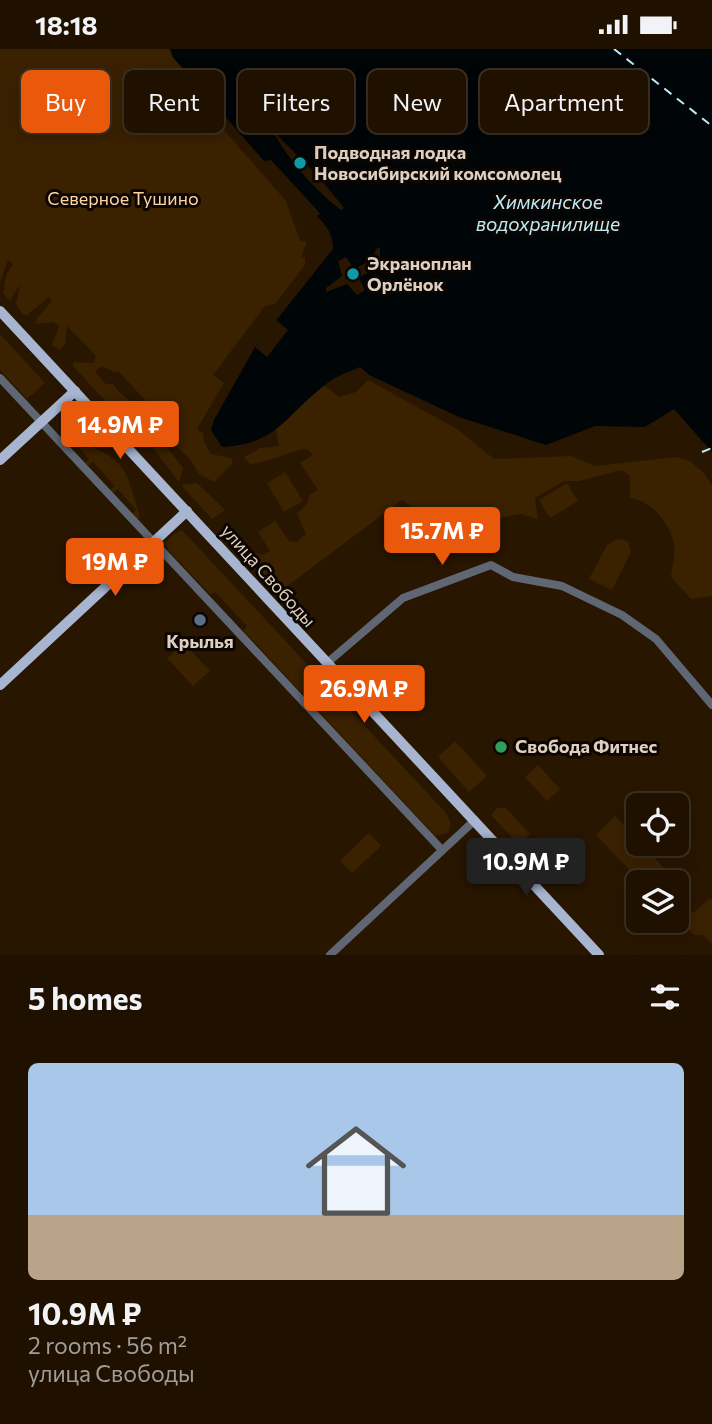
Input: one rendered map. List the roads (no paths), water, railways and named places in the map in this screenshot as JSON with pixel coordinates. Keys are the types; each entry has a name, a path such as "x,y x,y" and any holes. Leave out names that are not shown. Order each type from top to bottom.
{"main road":[{"name":"улица Свободы","path":"0,311 599,955"},
{"path":"0,460 75,391"},
{"path":"0,685 187,511"}],"street":[{"path":"0,378 153,543 267,660 442,850"},
{"path":"327,663 403,598 491,565 513,577 562,586 622,615 656,639 712,705"},
{"path":"330,955 475,820"}],"water":[{"name":"Химкинское водохранилище","path":"170,49 712,49 712,452 674,409 645,427 595,426 546,445 459,417 369,375 360,367 330,381 269,434 241,445 222,447 211,430 214,420 255,347 333,249 329,231 317,216 320,214 317,210 271,160 264,161 240,133 354,133 354,70 238,70 238,131 224,115 224,70 184,70","holes":["275,135 318,176 344,208 341,210 322,194 289,156","380,247 380,261 391,269 387,271 376,267 359,278 365,290 357,295 347,284 326,292 326,288 342,276 338,261 346,257 354,269 372,260 376,249"]}],"place":[{"name":"Подводная лодка Новосибирский комсомолец","path":"300,163"},
{"name":"Экраноплан Орлёнок","path":"353,274"},
{"name":"Крылья","path":"200,620"},
{"name":"Свобода Фитнес","path":"501,747"}],"park label":[{"name":"Северное Тушино","path":"123,199"}]}
